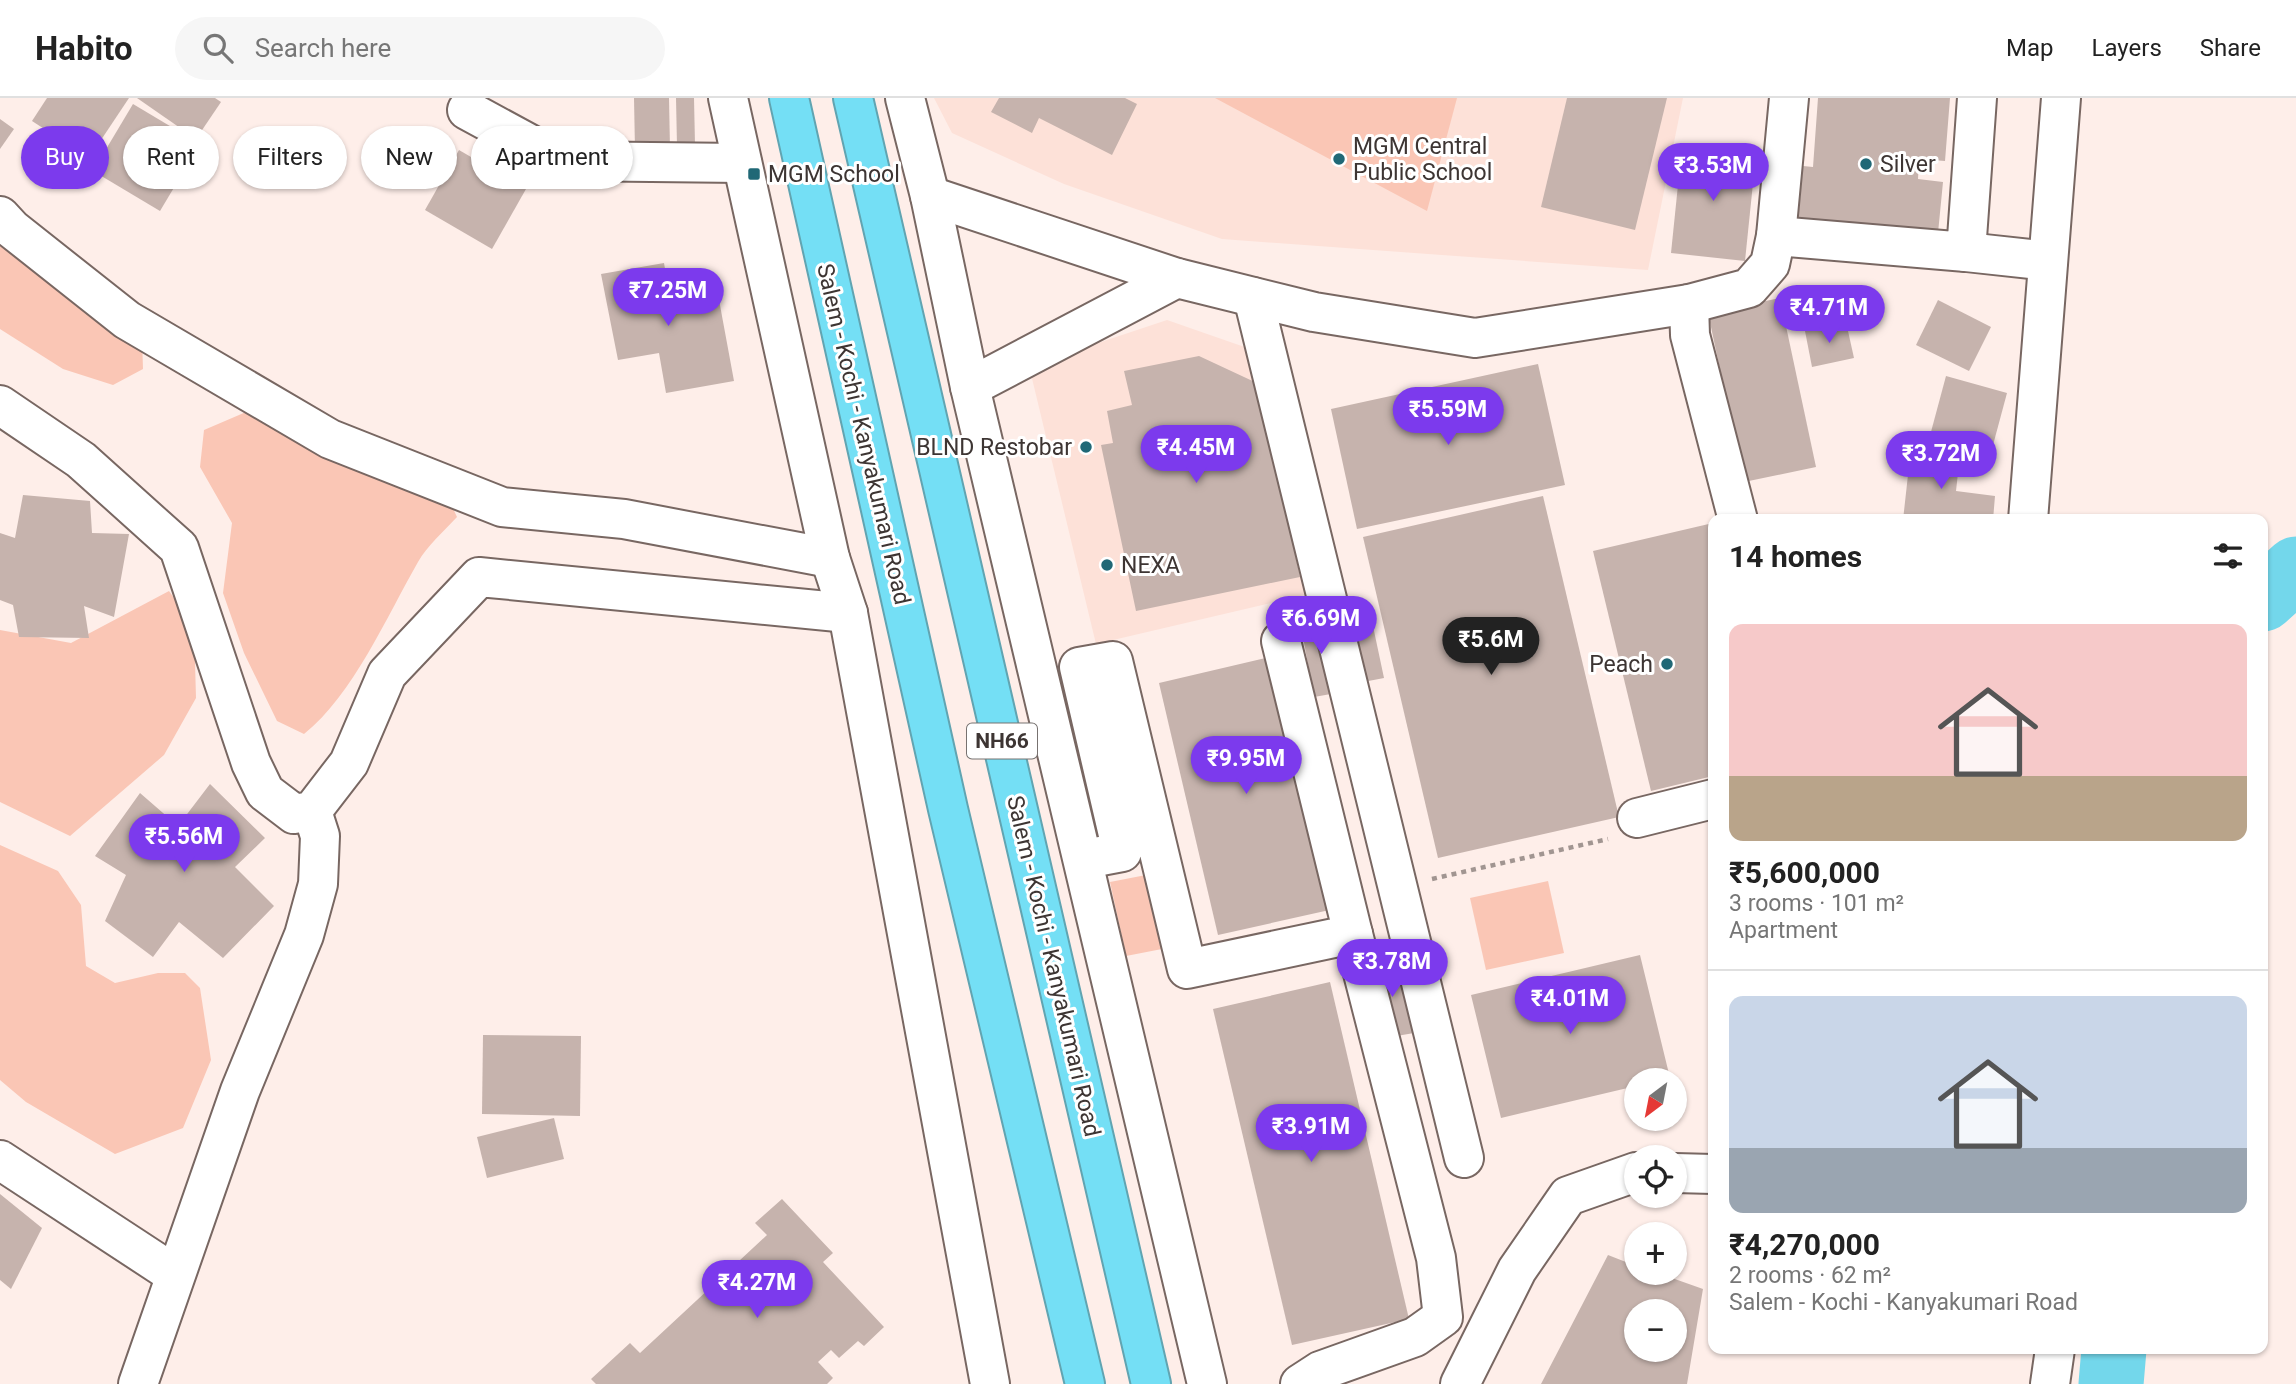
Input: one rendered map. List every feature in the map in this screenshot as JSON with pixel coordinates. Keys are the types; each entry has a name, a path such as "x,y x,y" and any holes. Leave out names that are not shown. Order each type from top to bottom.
{"highway":[{"name":"Salem - Kochi - Kanyakumari Road","path":"789,98 948,809 1085,1384"},
{"name":"Salem - Kochi - Kanyakumari Road","path":"853,98 1152,1384"}],"street":[{"path":"728,98 830,558 848,613 990,1384"},
{"path":"905,98 930,196 970,387 1207,1384"},
{"path":"930,196 1177,278 1314,312 1475,338 1689,304 1749,288 1770,264 1776,236 1788,98"},
{"path":"1966,252 1977,98"},
{"path":"2028,514 2061,98"},
{"path":"467,110 561,161 743,163"},
{"path":"0,216 12,229 127,320 330,439 502,508 624,519 830,558"},
{"path":"1776,236 2048,261"},
{"path":"970,387 1177,278"},
{"path":"1253,297 1464,1158"},
{"path":"1689,304 1690,335 1736,514"},
{"path":"0,405 81,460 179,548 251,763 265,792 293,814 312,811 349,763 387,674 479,577 848,613"},
{"path":"1281,641 1436,1258 1443,1317 1415,1337 1320,1371 1300,1384"},
{"path":"1084,859 1122,852 1079,667 1113,661 1186,969 1353,934"},
{"path":"1637,818 1708,800"},
{"path":"138,1384 174,1274 240,1091 304,935 318,884 320,836 312,811"},
{"path":"0,1160 174,1274"},
{"path":"1687,1173 1708,1174"},
{"path":"1460,1384 1517,1270 1568,1196 1624,1176"},
{"path":"2050,1384 2054,1354"}],"path":[{"path":"1397,887 1620,836 1637,818"}],"shaded area":[{"name":"MGM Central Public School","path":"934,98 1683,98 1648,270 1222,239 1064,184 952,133"},
{"path":"1215,98 1457,98 1427,211"},
{"path":"0,239 142,338 143,369 113,385 63,369 0,329"},
{"path":"1167,320 1256,351 1313,593 1096,644 1029,366"},
{"path":"253,409 444,489 457,517 422,556 353,677 322,718 304,734 277,721 244,653 223,593 232,523 200,467 204,430"},
{"path":"169,591 194,626 196,698 164,755 70,836 0,802 0,630 71,643"},
{"path":"0,845 58,871 81,905 86,966 115,983 158,973 185,973 200,988 211,1060 183,1128 115,1154 26,1102 0,1080"},
{"path":"1146,875 1162,949 1126,956 1110,882"},
{"path":"1548,881 1564,953 1486,970 1470,898"}],"building":[{"path":"47,98 129,98 109,128 40,126 32,121"},
{"path":"137,98 215,98 221,102 205,126 177,126"},
{"path":"634,98 669,98 670,149 635,150"},
{"path":"676,98 694,98 695,145 677,146"},
{"path":"999,98 1125,98 1137,104 1112,155 1039,118 1032,133 991,112"},
{"path":"1567,98 1667,98 1635,230 1541,207"},
{"name":"Silver","path":"1818,98 1950,98 1945,161 1919,159 1918,179 1943,182 1938,233 1798,221 1803,166 1813,167"},
{"path":"133,104 170,126 123,126 123,189 109,181 109,144"},
{"path":"0,119 14,129 0,149"},
{"path":"1682,146 1756,154 1745,261 1671,253"},
{"path":"459,150 471,157 471,189 526,189 492,249 425,210 437,189 457,189"},
{"path":"123,189 173,189 160,211"},
{"path":"664,263 670,298 717,289 734,381 666,393 659,353 618,360 601,274"},
{"path":"1780,298 1816,467 1744,482 1708,313"},
{"path":"1938,300 1991,327 1969,371 1916,345"},
{"path":"1846,322 1854,358 1812,367 1805,331"},
{"path":"1199,356 1259,384 1300,577 1136,611 1101,445 1113,443 1107,411 1132,405 1124,371"},
{"path":"1538,364 1565,485 1357,529 1331,409"},
{"path":"1946,376 2007,393 1989,460 1928,443"},
{"path":"1911,448 1960,455 1956,491 1995,496 1994,514 1904,514"},
{"path":"23,495 90,501 92,533 129,534 114,617 84,606 89,638 19,637 13,605 0,600 0,533 15,538"},
{"path":"1543,496 1619,817 1438,858 1363,537"},
{"name":"Peach","path":"1708,524 1708,777 1651,791 1593,551"},
{"path":"1370,612 1384,678 1358,683 1343,617"},
{"path":"1327,615 1342,692 1314,697 1300,621"},
{"path":"1274,656 1334,909 1218,935 1159,683"},
{"path":"210,784 265,838 235,867 274,906 223,958 179,922 153,957 105,921 126,875 95,856 140,793 178,826"},
{"path":"1640,955 1668,1068 1624,1068 1624,1089 1501,1118 1471,995"},
{"path":"1399,959 1414,1033 1385,1038 1370,965"},
{"path":"1330,982 1409,1319 1292,1345 1213,1009"},
{"path":"483,1035 581,1036 580,1116 482,1114"},
{"path":"554,1118 564,1159 487,1178 477,1137"},
{"path":"0,1194 42,1228 11,1289 0,1280"},
{"path":"782,1199 833,1253 823,1262 884,1327 864,1346 858,1341 839,1358 831,1350 818,1362 833,1378 827,1384 596,1384 591,1379 630,1343 640,1353 767,1235 755,1223"},
{"path":"1608,1255 1624,1261 1624,1285 1687,1283 1703,1289 1687,1384 1541,1384"}],"waterway":[{"path":"2268,594 2296,569"},
{"path":"2111,1384 2114,1354"}],"place":[{"name":"MGM Central Public School","path":"1339,159"},
{"name":"Silver","path":"1866,164"},
{"name":"MGM School","path":"754,174"},
{"name":"BLND Restobar","path":"1086,447"},
{"name":"NEXA","path":"1107,565"},
{"name":"Peach","path":"1667,664"}]}
